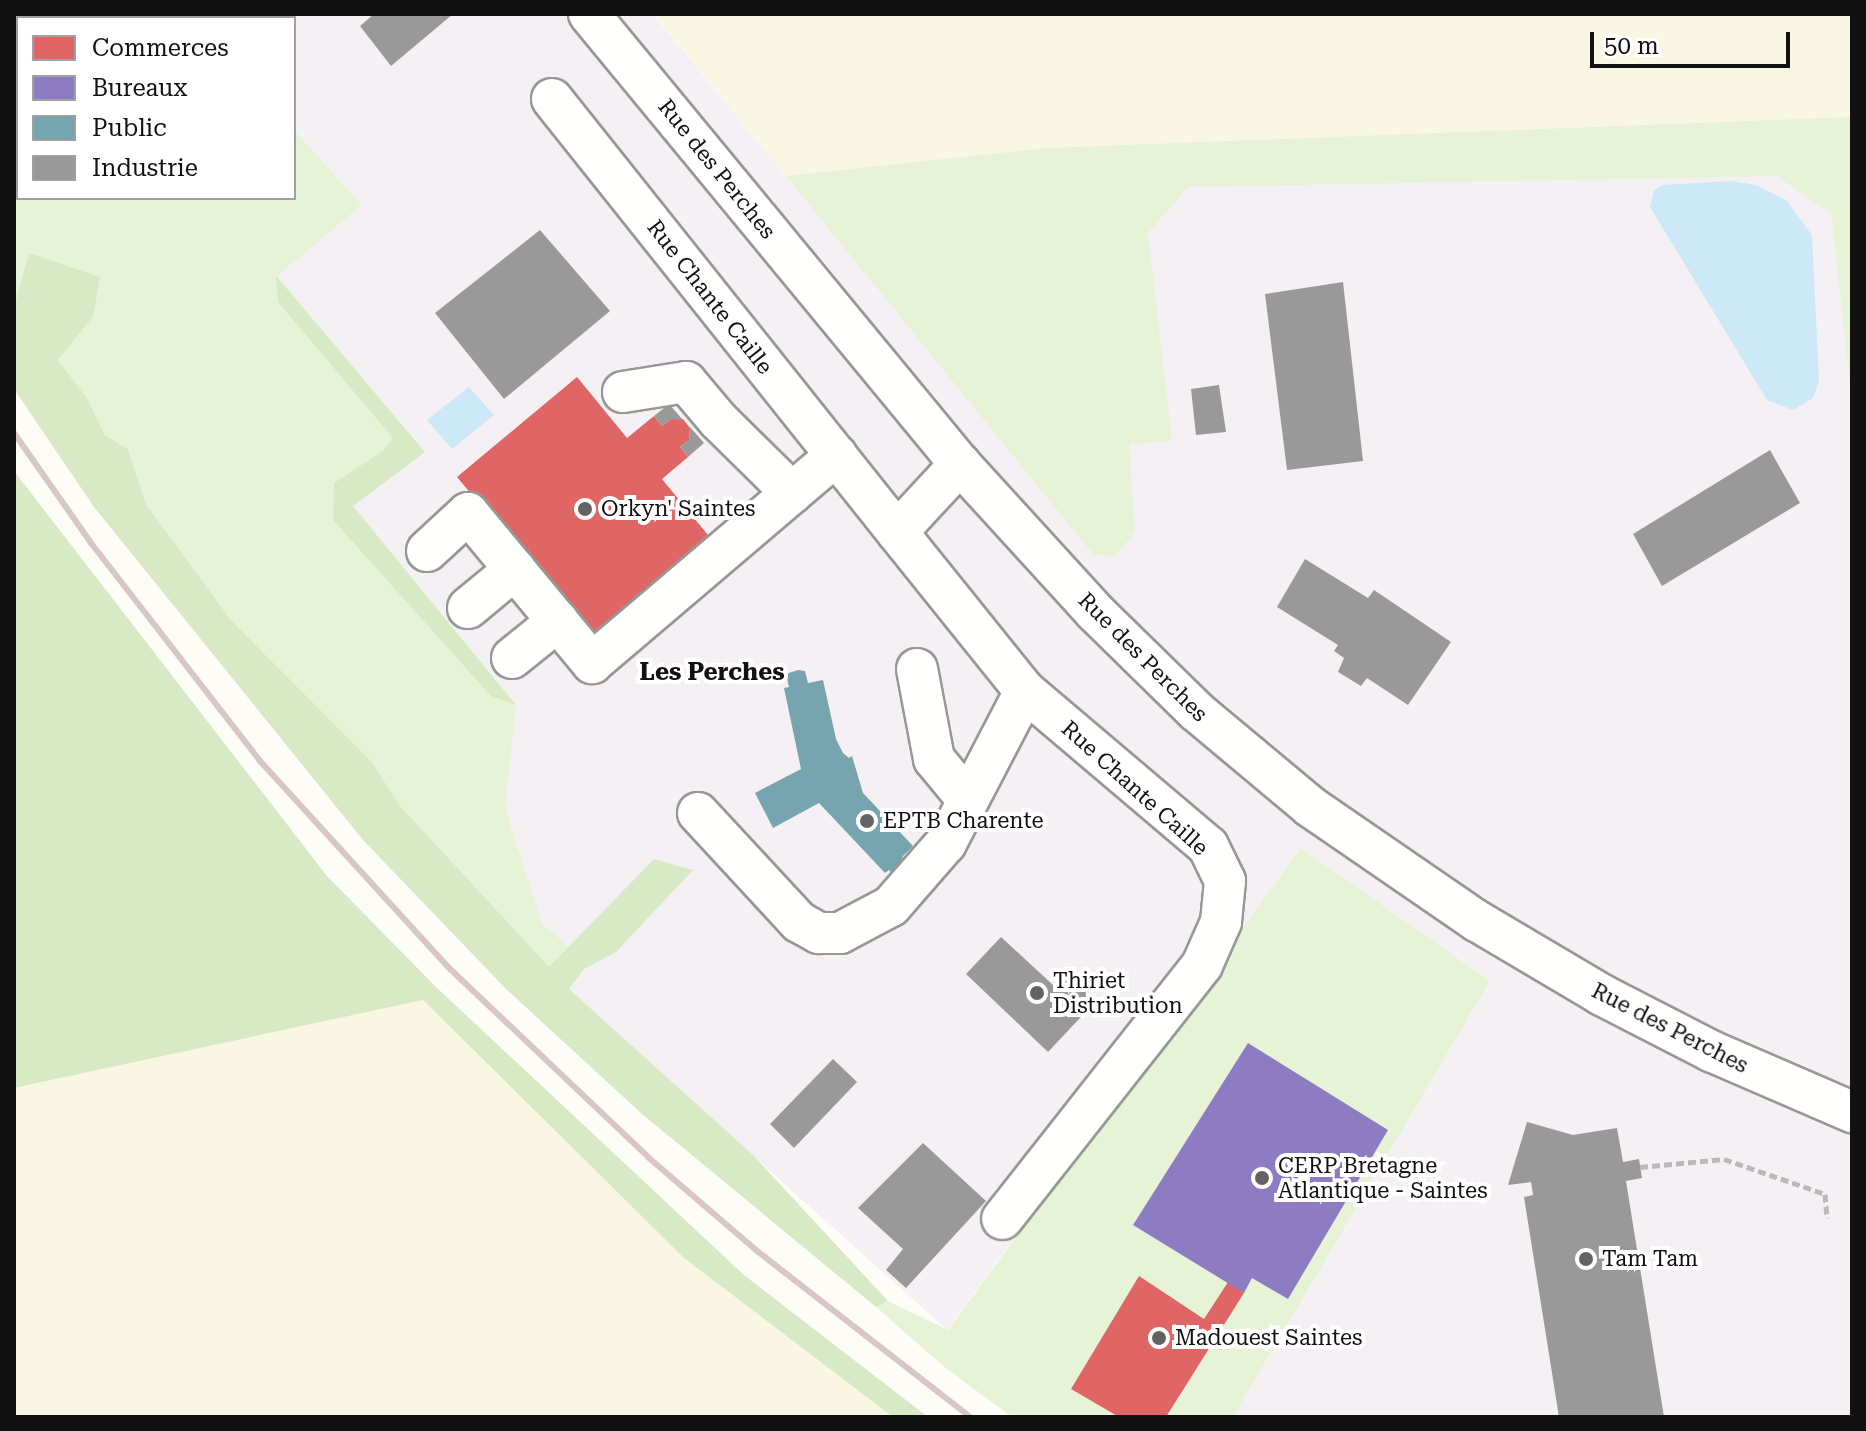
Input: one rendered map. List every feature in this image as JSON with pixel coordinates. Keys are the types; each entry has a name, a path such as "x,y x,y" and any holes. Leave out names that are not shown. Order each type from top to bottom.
{"street":[{"name":"Rue des Perches","path":"589,14 960,464 1095,612 1196,711 1311,807 1477,921 1602,995 1711,1051 1852,1112"},
{"name":"Rue Chante Caille","path":"552,99 1025,691 1208,846 1225,881 1221,922 1202,965 1002,1219"},
{"path":"623,392 686,382 718,420 792,493"},
{"path":"427,551 468,513 592,663 836,455"},
{"path":"897,532 960,464"},
{"path":"468,608 515,569"},
{"path":"512,658 558,621"},
{"path":"917,669 934,759 967,799"},
{"path":"698,813 799,922 819,933 840,933 891,906 946,843 1025,691"}],"path":[{"path":"1640,1167 1724,1159 1825,1194 1827,1218"}],"shaded area":[{"path":"14,14 186,14 16,16 14,88"},
{"path":"188,14 653,14 786,176 1047,148 1821,118 1852,406 1852,1417 1233,1417 1490,981 1301,848 947,1330 574,995 400,806 516,705 353,506 425,451 276,276 362,205 296,132 296,16"},
{"path":"654,14 1852,14 1852,337 1825,118 1047,148 786,176"},
{"path":"423,1000 515,1090 911,1417 14,1417 14,1088"}],"green space":[{"path":"14,88 16,200 296,200 296,132 362,205 277,276 425,452 353,506 516,705 505,808 542,924 571,948 549,968 400,806 372,762 231,620 146,504 128,449 105,435 87,398 58,360 93,317 30,253 14,307"},
{"path":"1852,117 1852,405 1831,213 1776,176 1188,187 1148,233 1172,441 1129,444 1135,531 1116,556 1093,554 786,176 1047,148"},
{"path":"29,253 100,277 93,317 58,360 87,398 105,435 128,449 146,504 231,620 372,762 400,806 549,967 654,859 693,870 616,952 584,969 569,989 753,1155 888,1301 876,1307 642,1114 506,989 363,840 94,507 14,389 14,307"},
{"path":"276,276 425,452 353,506 516,705 491,696 333,520 334,483 384,450 393,438 278,302"},
{"path":"14,471 327,876 436,987 744,1275 928,1417 893,1417 684,1258 423,1000 14,1088"},
{"path":"1301,848 1490,981 1233,1417 1012,1417 943,1366 876,1307 888,1301 948,1330"}],"water":[{"path":"1731,181 1756,185 1786,200 1812,235 1819,381 1813,398 1793,410 1767,400 1650,207 1654,191 1663,185"},
{"path":"469,387 494,415 452,449 427,420"}],"building: Commerces":[{"name":"Orkyn' Saintes","path":"577,377 627,438 654,416 662,426 671,419 683,419 690,428 689,440 680,447 688,457 662,479 712,540 592,639 457,477"},
{"name":"Madouest Saintes","path":"1139,1276 1204,1319 1228,1282 1244,1293 1166,1417 1119,1417 1071,1389"}],"building: Bureaux":[{"name":"CERP Bretagne Atlantique - Saintes","path":"1248,1043 1388,1130 1288,1299 1252,1278 1244,1293 1133,1225"}],"building: Public":[{"path":"805,671 808,683 823,680 836,739 843,753 849,758 852,756 863,793 913,846 902,857 909,865 897,879 889,870 885,873 819,803 773,828 755,793 801,769 784,688 789,687 786,674"}],"building: Industrie":[{"path":"374,14 453,14 391,66 360,26"},
{"path":"540,230 610,311 504,399 435,313"},
{"path":"1343,282 1363,461 1287,470 1265,294"},
{"path":"1219,385 1226,432 1196,435 1191,389"},
{"path":"669,404 683,420 671,419 662,426 654,416"},
{"path":"690,427 704,443 688,457 680,447 689,440"},
{"path":"1770,450 1800,503 1662,586 1633,534"},
{"path":"1305,559 1368,598 1374,590 1451,642 1408,705 1367,678 1361,686 1338,672 1344,658 1334,651 1338,645 1277,607"},
{"name":"Thiriet Distribution","path":"1001,937 1053,985 1066,972 1096,1001 1048,1052 966,974"},
{"path":"833,1059 857,1082 794,1148 770,1124"},
{"name":"Tam Tam","path":"1527,1122 1573,1135 1617,1128 1623,1162 1639,1159 1642,1178 1626,1181 1664,1417 1559,1417 1524,1197 1533,1195 1531,1182 1508,1185"},
{"path":"923,1143 986,1201 906,1288 886,1270 903,1249 858,1208"}],"railway":[{"path":"14,433 91,543 260,761 448,967 649,1158 757,1251 970,1417"}],"place":[{"name":"Orkyn' Saintes","path":"585,509"},
{"name":"EPTB Charente","path":"867,821"},
{"name":"Thiriet Distribution","path":"1037,993"},
{"name":"CERP Bretagne Atlantique - Saintes","path":"1262,1178"},
{"name":"Tam Tam","path":"1586,1259"},
{"name":"Madouest Saintes","path":"1159,1338"}],"district":[{"name":"Les Perches","path":"712,673"}]}
